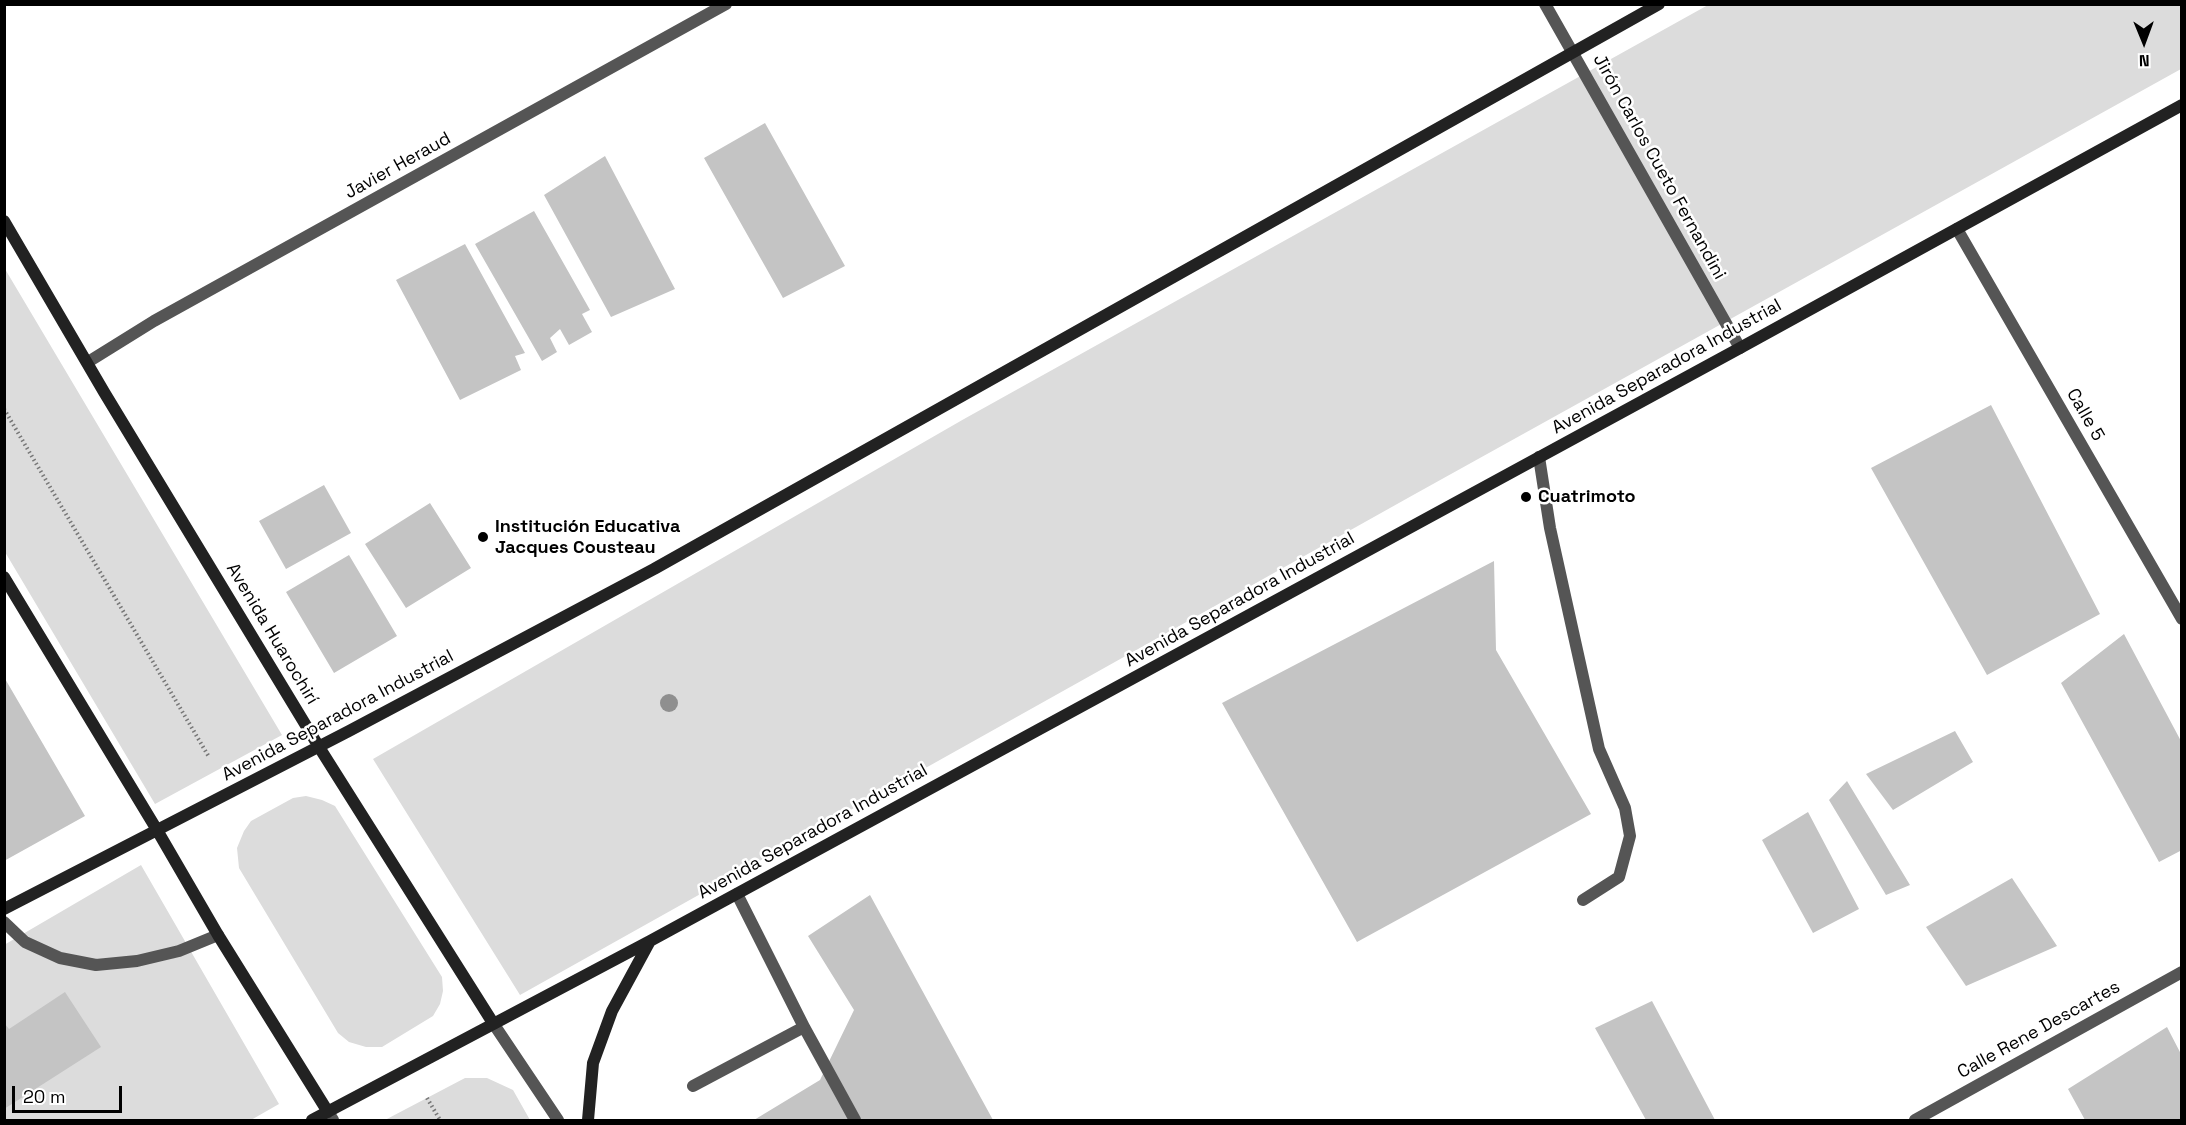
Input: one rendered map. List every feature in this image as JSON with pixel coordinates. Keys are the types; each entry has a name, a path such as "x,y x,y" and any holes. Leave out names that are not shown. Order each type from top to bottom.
{"main road":[{"name":"Avenida Separadora Industrial","path":"4,909 319,747 654,569 1659,4"},
{"name":"Avenida Separadora Industrial","path":"312,1120 331,1116 493,1023 651,941 2181,105"},
{"name":"Avenida Huarochirí","path":"4,221 104,392 319,747 493,1023"},
{"path":"4,577 218,935 331,1116"},
{"path":"588,1120 593,1063 612,1011 651,941"}],"street":[{"name":"Javier Heraud","path":"88,362 154,321 726,4"},
{"name":"Jirón Carlos Cueto Fernandini","path":"1545,4 1740,348"},
{"name":"Calle 5","path":"1957,229 2181,619"},
{"path":"1539,457 1550,528 1599,749 1625,808 1630,836 1619,877 1583,900"},
{"path":"736,894 855,1120"},
{"path":"4,922 25,942 60,958 96,965 147,959 179,951 218,935"},
{"name":"Calle Rene Descartes","path":"1915,1120 2181,972"},
{"name":"Avenida Huarochirí","path":"493,1023 558,1120"},
{"path":"693,1086 804,1027"}],"path":[{"path":"4,409 209,757"},
{"path":"427,1098 440,1120"}],"shaded area":[{"path":"1708,5 2181,5 2181,69 520,995 373,759 964,419"},
{"path":"5,269 282,735 155,804 5,552"},
{"path":"306,796 335,806 442,977 443,991 440,1004 433,1016 382,1047 366,1047 349,1042 338,1033 239,868 237,848 251,821 293,798"},
{"path":"141,865 279,1104 251,1120 5,1120 4,945"},
{"path":"465,1078 487,1078 513,1090 530,1120 385,1120"}],"building":[{"path":"765,123 845,266 783,298 704,158"},
{"path":"605,156 675,289 611,317 544,195"},
{"path":"534,211 590,310 582,314 592,332 569,345 560,329 550,338 557,352 542,361 475,244"},
{"path":"465,244 525,353 515,356 521,370 460,400 396,280"},
{"path":"1991,405 2100,614 1987,675 1871,468"},
{"path":"324,485 351,533 286,569 259,521"},
{"path":"430,503 471,568 406,608 365,544"},
{"path":"349,555 397,636 334,673 286,592"},
{"path":"1494,561 1496,650 1591,814 1357,942 1222,703"},
{"path":"2124,634 2182,743 2182,850 2159,862 2061,683"},
{"path":"4,677 85,816 4,861"},
{"path":"1955,731 1973,762 1893,810 1866,774"},
{"path":"1847,781 1910,885 1886,895 1829,800"},
{"path":"1808,812 1859,909 1813,933 1762,840"},
{"path":"2012,878 2057,946 1966,986 1926,927"},
{"path":"870,895 993,1120 754,1120 820,1080 854,1010 808,936"},
{"path":"65,992 101,1047 4,1109 4,1023 9,1029"},
{"path":"1652,1001 1715,1120 1646,1120 1595,1028"},
{"path":"2167,1027 2182,1056 2182,1120 2085,1120 2068,1089"}],"place":[{"name":"Cuatrimoto","path":"1526,497"},
{"name":"Institución Educativa Jacques Cousteau","path":"483,537"}]}
